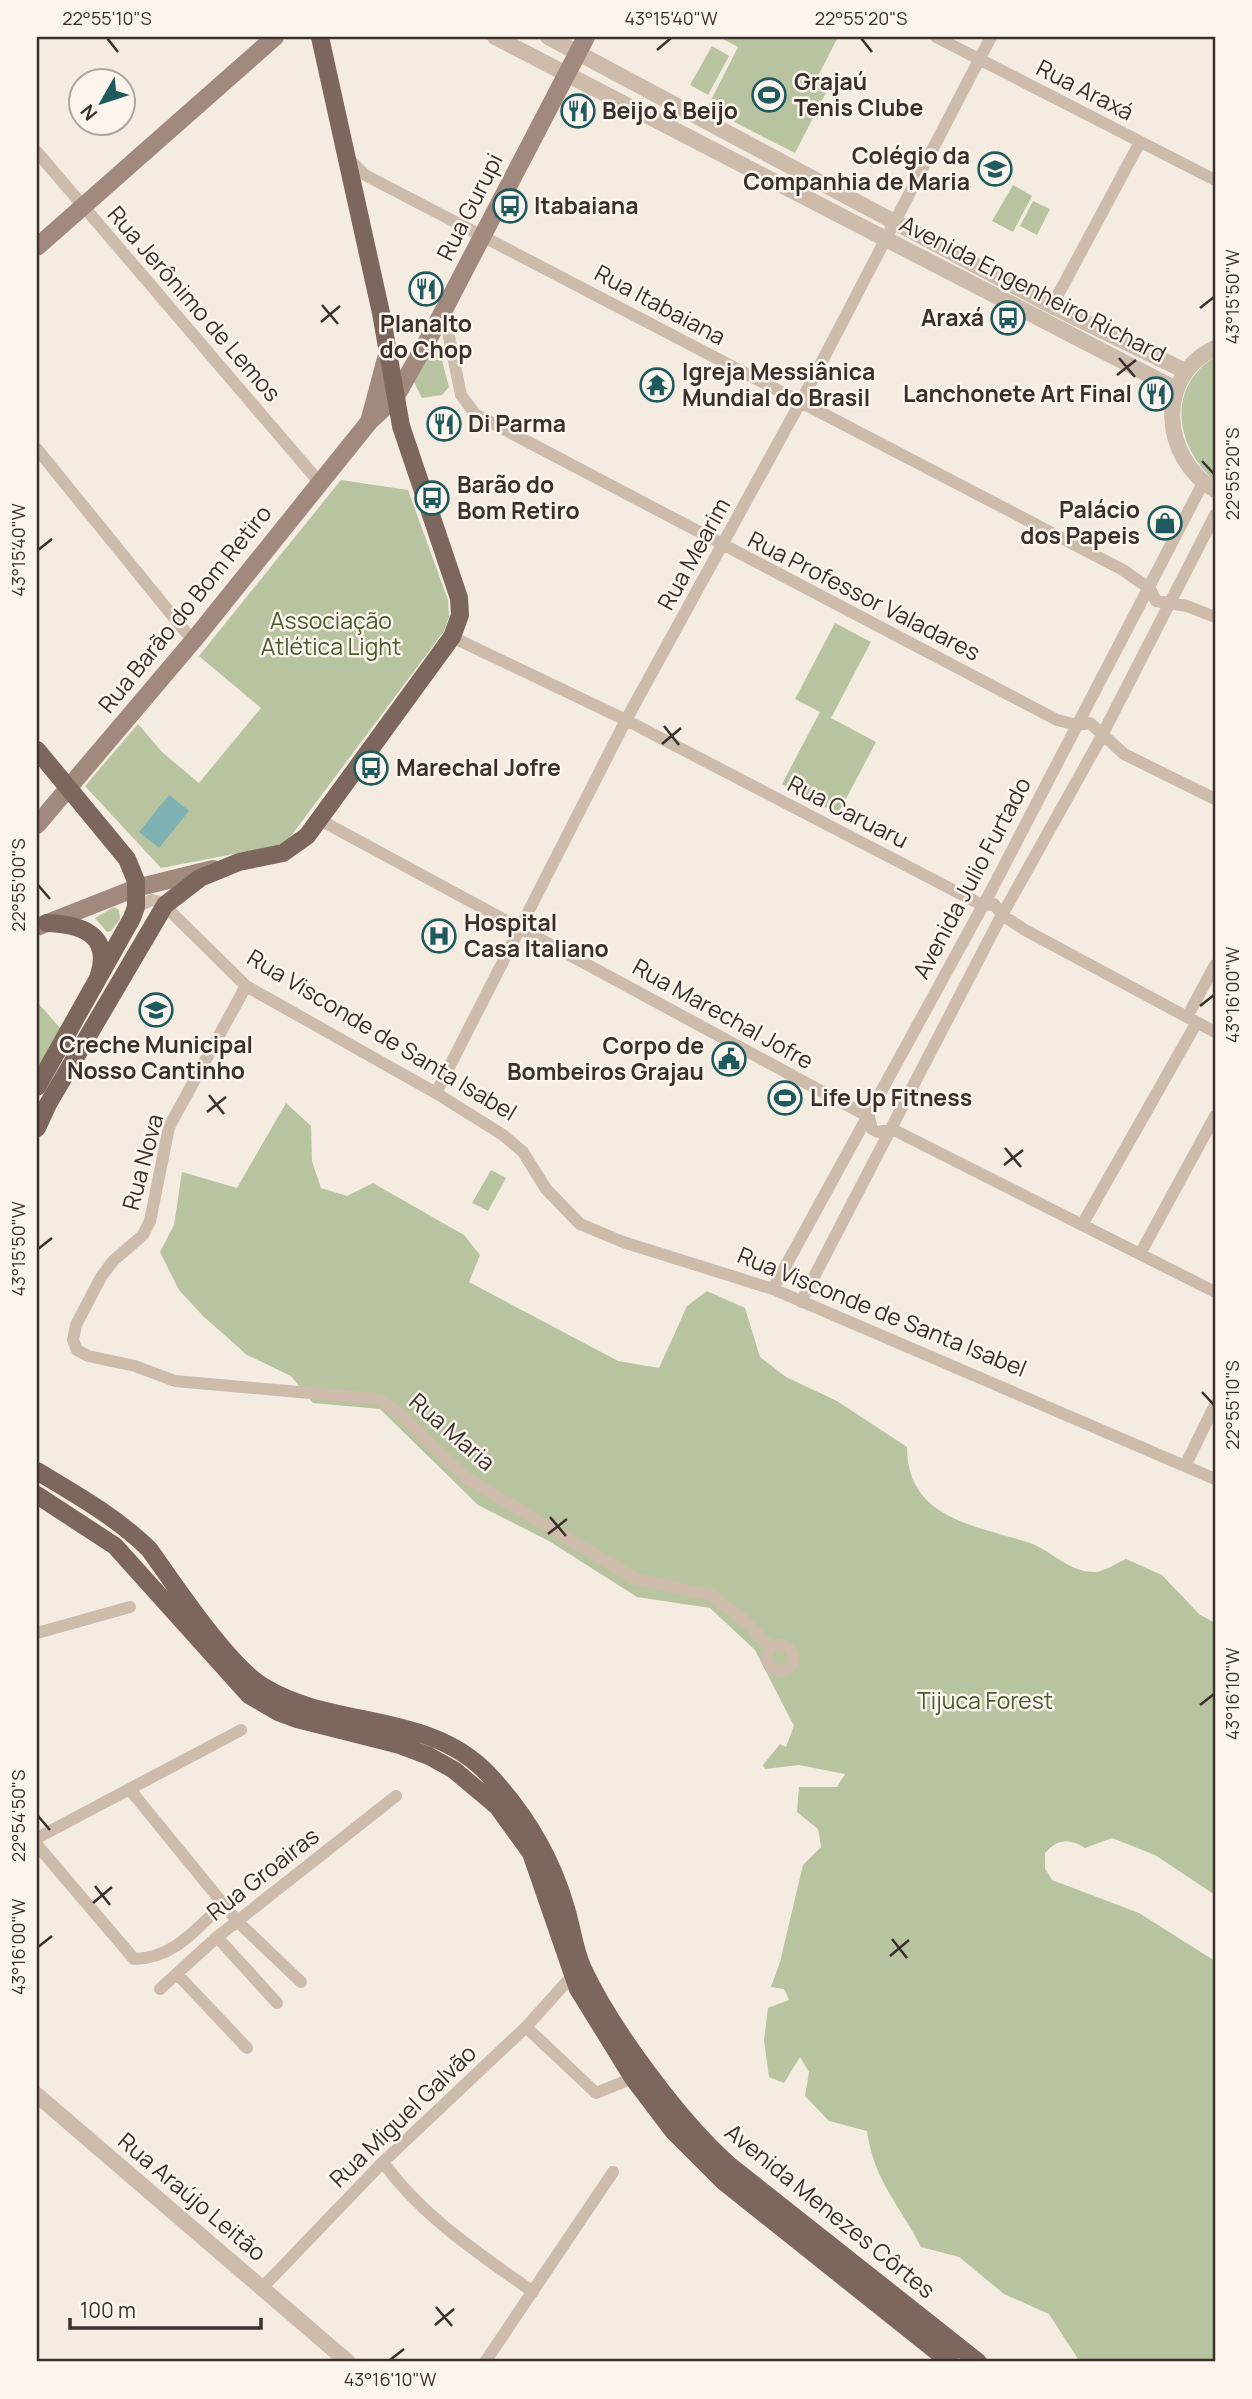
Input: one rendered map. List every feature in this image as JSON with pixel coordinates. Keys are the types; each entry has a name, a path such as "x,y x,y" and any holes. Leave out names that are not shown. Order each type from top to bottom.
{"main road":[{"path":"37,247 275,37"},
{"name":"Rua Barão do Bom Retiro","path":"37,825 193,641 369,422 395,398 388,351 320,37"},
{"name":"Rua Gurupi","path":"395,398 444,312 582,44"},
{"name":"Rua Barão do Bom Retiro","path":"369,422 388,351"},
{"path":"42,925 136,888 283,853 307,836 320,820 452,637 460,615 459,598 395,398"},
{"path":"37,750 122,851 132,869 136,888 136,907 37,1087"},
{"path":"37,1128 48,1104 165,905 200,878 239,862"},
{"path":"42,925 76,926 93,935 99,944 102,964 94,987"},
{"name":"Avenida Menezes Côrtes","path":"37,1471 114,1518 135,1535 149,1549 237,1665 265,1688 300,1703 437,1740 487,1772 542,1846 564,1901 582,1968 601,2003 646,2068 695,2130 729,2165 978,2362"},
{"name":"Avenida Menezes Côrtes","path":"37,1495 115,1546 225,1672 256,1700 297,1719 400,1745 454,1770 476,1786 497,1806 531,1853 572,1976 633,2078 674,2132 723,2181 950,2362"}],"street":[{"name":"Avenida Engenheiro Richard","path":"495,37 1176,388"},
{"name":"Avenida Engenheiro Richard","path":"548,37 582,44 897,222 1052,306 1185,371"},
{"name":"Rua Araxá","path":"936,37 1215,180"},
{"name":"Rua Mearim","path":"436,1093 626,720 897,222 991,37"},
{"path":"1052,306 1140,142"},
{"name":"Rua Jerônimo de Lemos","path":"37,152 320,483"},
{"name":"Rua Itabaiana","path":"347,157 365,175 1152,585 1157,601 1170,602 1215,617"},
{"name":"Rua Professor Valadares","path":"444,312 461,395 475,414 1057,720 1074,730 1079,749 1092,749"},
{"path":"1209,487 1188,468 1177,450 1171,408 1176,388 1185,371 1201,355 1215,348"},
{"path":"37,449 193,641"},
{"name":"Avenida Julio Furtado","path":"773,1289 870,1114 1152,585 1209,487"},
{"name":"Avenida Julio Furtado","path":"802,1302 999,921 1215,515"},
{"name":"Rua Itabaiana","path":"1152,585 1168,577 1177,589"},
{"name":"Rua Caruaru","path":"452,637 626,720 979,909 993,904 999,921"},
{"name":"Rua Professor Valadares","path":"1074,730 1090,723 1100,735 1124,754 1215,799"},
{"name":"Rua Marechal Jofre","path":"320,820 870,1114"},
{"path":"136,907 152,901 165,905"},
{"name":"Rua Visconde de Santa Isabel","path":"165,905 246,986 436,1093 503,1135 523,1152 546,1189 580,1224 623,1242 773,1289 1215,1479"},
{"name":"Rua Caruaru","path":"979,909 982,925 999,921 1215,1032"},
{"path":"1082,1225 1192,1020 1215,965"},
{"name":"Rua Nova","path":"73,1340 76,1325 101,1277 113,1261 143,1236 150,1221 169,1127 246,986"},
{"name":"Rua Marechal Jofre","path":"870,1114 885,1106 891,1109 894,1126"},
{"name":"Rua Marechal Jofre","path":"870,1114 872,1129 878,1132 894,1126 1215,1292"},
{"path":"1140,1254 1215,1116"},
{"name":"Rua Maria","path":"73,1340 77,1350 88,1356 135,1366 176,1381 378,1399 393,1408 466,1478 636,1579 711,1595 746,1622 771,1648"},
{"path":"1185,1466 1215,1405"},
{"path":"37,1633 130,1607"},
{"path":"37,1838 107,1799 131,1791 166,1767 242,1730"},
{"path":"131,1791 238,1922 301,1982"},
{"name":"Rua Groairas","path":"160,1989 217,1937 396,1796"},
{"path":"37,1845 134,1959 155,1959 186,1940 223,1904"},
{"path":"217,1937 277,2003"},
{"path":"177,1975 247,2048"},
{"name":"Rua Miguel Galvão","path":"263,2287 383,2162 526,2027 572,1976"},
{"path":"526,2027 596,2093 633,2078"},
{"name":"Rua Araújo Leitão","path":"37,2095 348,2362"},
{"path":"383,2162 406,2191 440,2222 533,2292"},
{"path":"485,2362 613,2172"}],"green space":[{"name":"Grajaú Tenis Clube","path":"719,37 838,37 818,76 831,83 795,153 707,108 738,47"},
{"path":"712,46 729,56 708,95 690,85"},
{"path":"1013,185 1032,196 1013,232 992,221"},
{"path":"1033,201 1050,209 1037,235 1020,226"},
{"path":"435,334 449,387 442,395 422,398 410,374"},
{"path":"1215,357 1215,481 1192,452 1182,418 1188,385 1199,370"},
{"name":"Associação Atlética Light","path":"341,480 408,490 448,600 449,617 444,631 288,840 276,846 161,868 85,786 138,724 162,752 199,783 261,708 199,656"},
{"path":"835,623 871,642 831,718 876,742 838,814 782,784 820,712 795,699"},
{"path":"114,907 119,910 120,919 111,931 107,932 95,918"},
{"path":"37,1002 62,1030 40,1067 37,1063"},
{"name":"Tijuca Forest","path":"286,1103 311,1126 312,1161 321,1188 347,1196 373,1183 464,1235 480,1255 469,1282 618,1361 659,1368 687,1306 707,1291 745,1308 760,1357 786,1377 837,1401 907,1447 910,1471 918,1489 931,1504 947,1515 1035,1545 1086,1572 1107,1569 1126,1559 1162,1575 1199,1614 1215,1623 1215,1895 1155,1855 1112,1838 1085,1848 1069,1841 1054,1845 1045,1853 1045,1868 1052,1880 1139,1913 1215,1961 1215,2362 1080,2362 1049,2314 1004,2294 959,2257 921,2247 881,2178 870,2149 867,2131 829,2121 805,2096 809,2072 800,2057 784,2083 769,2077 764,2040 768,2008 789,2000 784,1989 771,1987 780,1962 803,1865 821,1847 818,1829 797,1812 799,1787 837,1787 845,1774 799,1765 765,1769 763,1765 780,1744 786,1747 794,1726 755,1650 710,1608 637,1597 549,1541 478,1505 380,1409 313,1403 291,1376 247,1355 203,1316 179,1290 160,1252 174,1225 182,1172 237,1188"},
{"path":"491,1170 506,1178 488,1211 472,1203"}],"water":[{"path":"169,795 189,811 159,848 139,832"}],"place":[{"name":"Grajaú Tenis Clube","path":"769,95"},
{"name":"Beijo & Beijo","path":"578,111"},
{"name":"Colégio da Companhia de Maria","path":"995,169"},
{"name":"Itabaiana","path":"510,206"},
{"name":"Planalto do Chop","path":"426,289"},
{"name":"Araxá","path":"1008,318"},
{"name":"Igreja Messiânica Mundial do Brasil","path":"657,385"},
{"name":"Lanchonete Art Final","path":"1156,394"},
{"name":"Di Parma","path":"444,424"},
{"name":"Barão do Bom Retiro","path":"432,498"},
{"name":"Palácio dos Papeis","path":"1165,523"},
{"name":"Marechal Jofre","path":"371,768"},
{"name":"Hospital Casa Italiano","path":"439,936"},
{"name":"Creche Municipal Nosso Cantinho","path":"156,1010"},
{"name":"Corpo de Bombeiros Grajau","path":"729,1059"},
{"name":"Life Up Fitness","path":"785,1098"}]}
